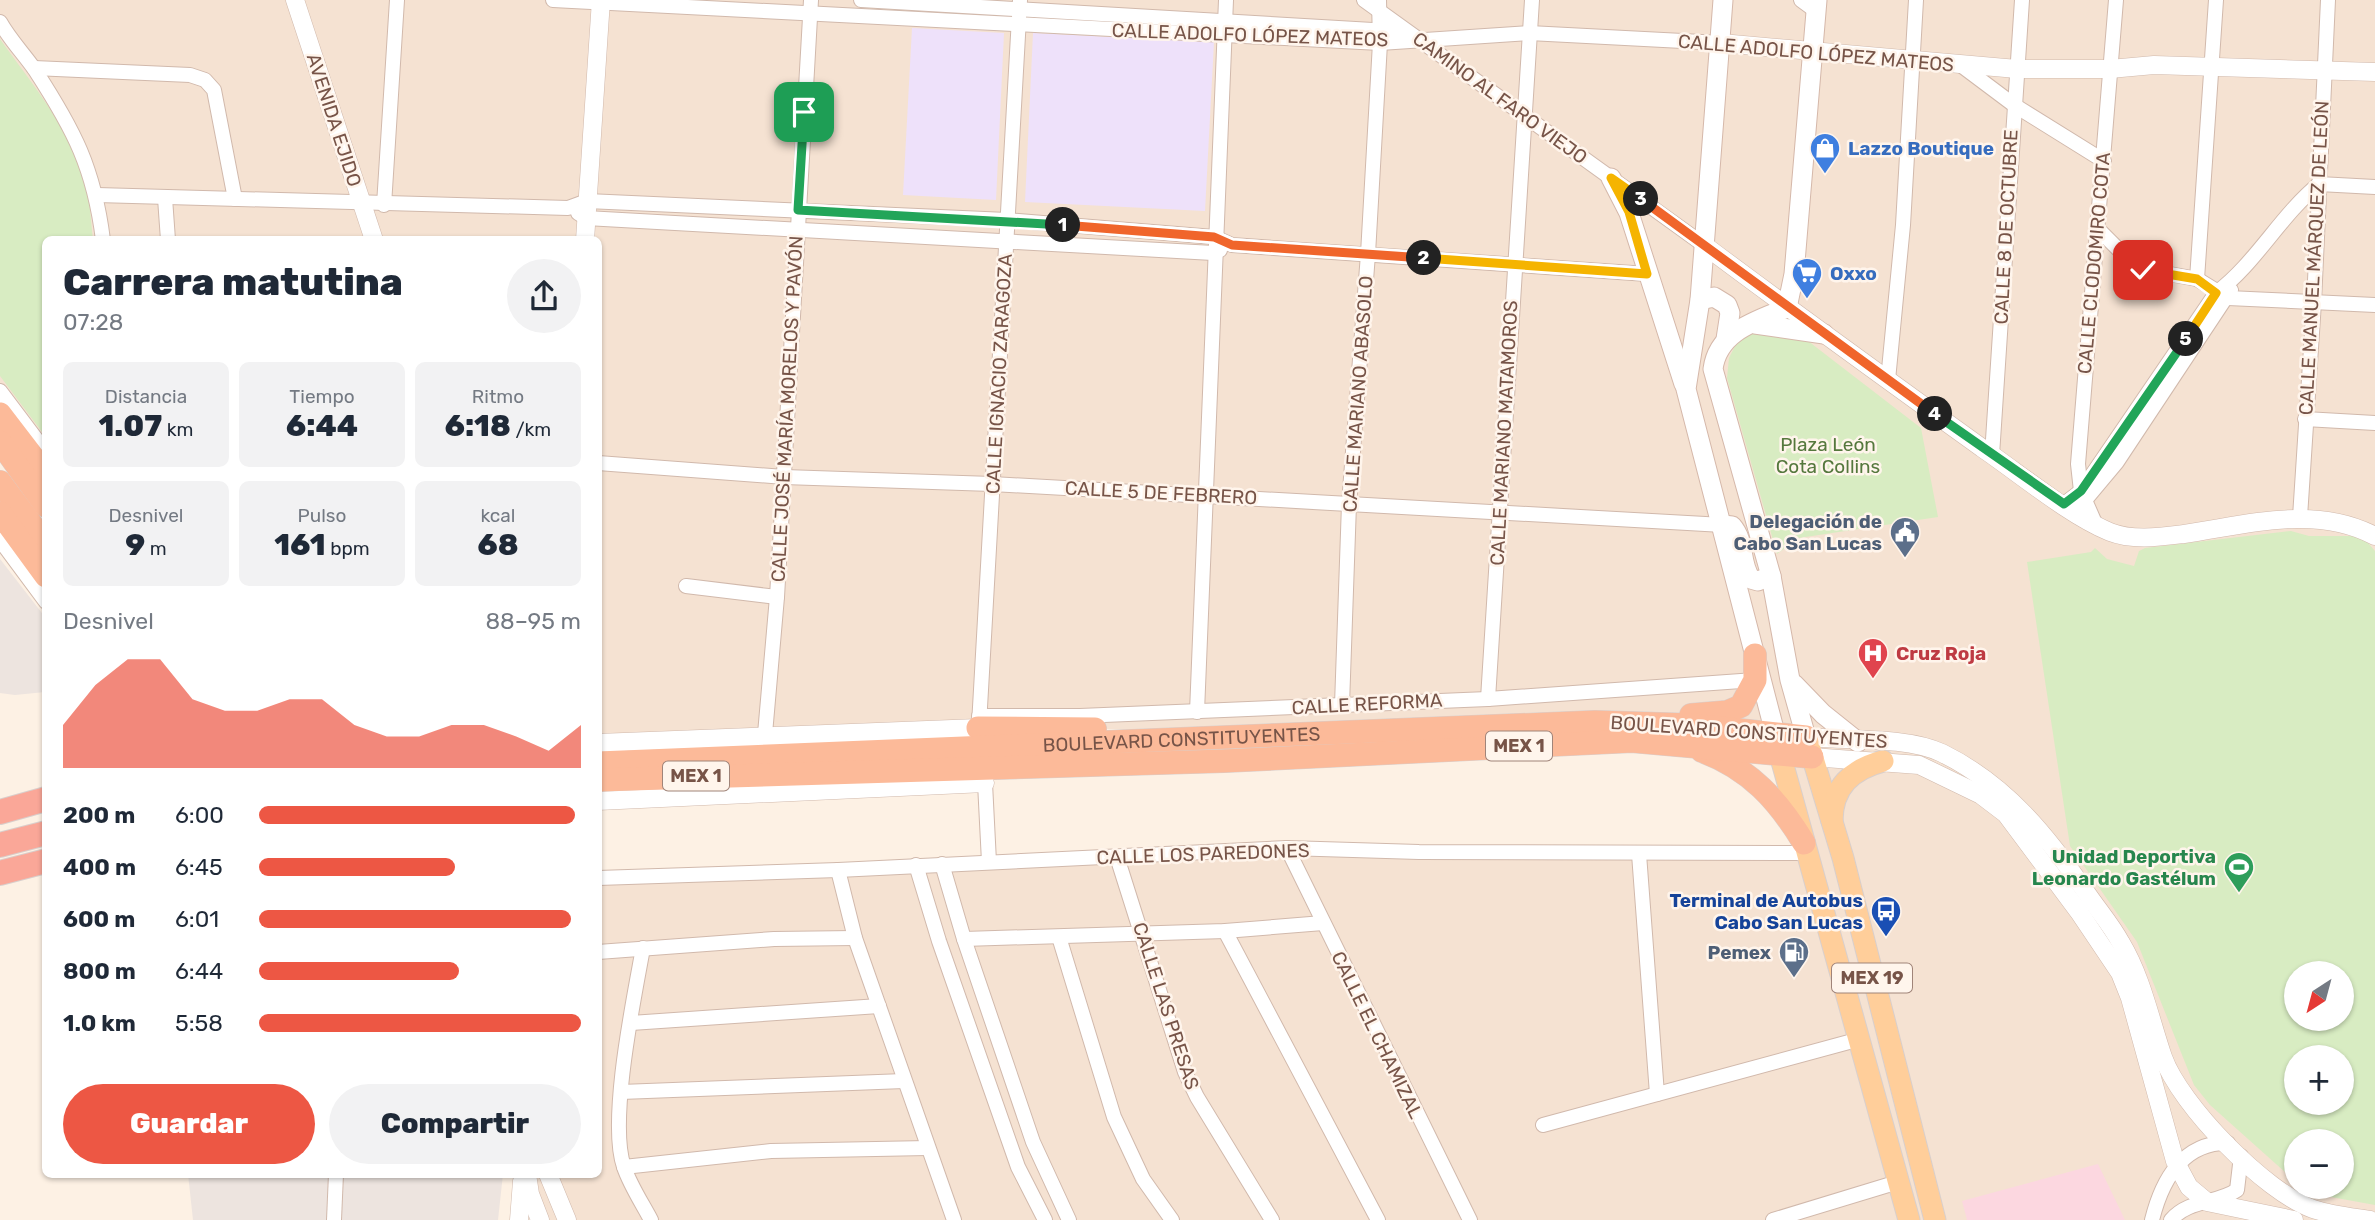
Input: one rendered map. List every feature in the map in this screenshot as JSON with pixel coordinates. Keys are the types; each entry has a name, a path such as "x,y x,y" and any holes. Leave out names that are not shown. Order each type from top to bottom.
{"highway":[{"path":"0,414 42,469"},
{"path":"0,442 42,500"},
{"path":"0,481 42,539"},
{"path":"0,513 42,571"},
{"path":"1595,722 1733,710 1745,702 1755,680 1755,655"},
{"name":"BOULEVARD CONSTITUYENTES","path":"1224,750 1595,722 1692,725 1809,747"},
{"name":"BOULEVARD CONSTITUYENTES","path":"602,749 793,764 979,731 1224,750 1632,741 1777,743"},
{"path":"1676,743 1710,754 1749,775 1776,800 1805,848"},
{"path":"985,783 1224,750"},
{"name":"MEX 1","path":"602,780 793,764 1224,750"},
{"path":"8,809 42,800"},
{"path":"0,845 42,835"},
{"path":"0,873 42,862"}],"main road":[{"path":"1686,389 1700,300 1723,0"},
{"path":"1809,747 1790,680 1771,576 1713,369 1717,351 1726,339 1751,323 1787,307 1794,274 1813,51 1811,4"},
{"path":"1611,178 1629,212 1686,389 1777,743"},
{"path":"1700,300 1714,297 1727,305 1730,313 1726,339"},
{"path":"1751,323 1788,326 1825,334"},
{"path":"1723,525 1732,527 1739,535 1747,573 1751,579 1758,581 1771,576"},
{"path":"1790,680 1823,714 1858,742"},
{"name":"MEX 19","path":"1777,743 1909,1220"},
{"name":"MEX 19","path":"1809,747 1843,858 1935,1220"},
{"path":"1832,827 1833,806 1846,779 1858,770 1883,761"}],"street":[{"name":"AVENIDA EJIDO","path":"295,0 373,236"},
{"path":"384,205 397,0"},
{"name":"CALLE ADOLFO LÓPEZ MATEOS","path":"553,0 811,7 1018,24 1224,28 1380,37 1529,33 1721,43 2017,69 2110,69 2154,65 2375,72"},
{"name":"CALLE ADOLFO LÓPEZ MATEOS","path":"861,0 1020,5 1224,28"},
{"path":"1197,712 1207,496 1213,253 1226,0"},
{"name":"CAMINO AL FARO VIEJO","path":"1364,0 1379,5 1412,36 1704,245"},
{"name":"CALLE MARIANO MATAMOROS","path":"1488,699 1501,513 1522,114 1532,0"},
{"path":"1888,380 1903,225 1916,0"},
{"name":"CALLE 8 DE OCTUBRE","path":"1992,455 2022,0"},
{"name":"CALLE CLODOMIRO COTA","path":"2076,502 2116,0"},
{"path":"2197,279 2216,0"},
{"name":"CALLE MANUEL MÁRQUEZ DE LEÓN","path":"2300,517 2314,302 2328,0"},
{"path":"585,236 601,1"},
{"name":"CALLE IGNACIO ZARAGOZA","path":"979,731 1020,5"},
{"name":"CALLE MARIANO ABASOLO","path":"1342,705 1349,504 1368,254 1380,37 1379,5"},
{"name":"CALLE JOSÉ MARÍA MORELOS Y PAVÓN","path":"765,734 777,597 811,7"},
{"path":"0,22 34,68 83,153 97,195 102,236"},
{"path":"1962,66 2014,105 2104,161"},
{"path":"34,68 190,75 205,80 214,90 235,199"},
{"path":"2076,502 2222,295 2303,197 2319,184 2375,187"},
{"path":"97,195 362,205 568,208 797,230 1213,253 1232,245"},
{"path":"165,198 169,236"},
{"path":"587,209 798,210 1007,220 1214,237 1232,245 1647,274"},
{"path":"2097,228 2137,268 2197,279 2222,295 2375,305"},
{"path":"1704,245 1992,455 2076,502 2095,523 2110,532 2131,537 2163,537 2300,517 2333,520 2360,527 2375,536"},
{"path":"0,391 42,447"},
{"path":"2305,419 2375,423"},
{"name":"CALLE 5 DE FEBRERO","path":"602,463 784,477 992,484 1723,525"},
{"path":"0,540 42,597"},
{"path":"686,586 777,597"},
{"name":"CALLE REFORMA","path":"979,731 1197,712 1488,699 1755,680"},
{"name":"BOULEVARD CONSTITUYENTES","path":"602,749 765,734 979,731"},
{"name":"BOULEVARD CONSTITUYENTES","path":"1809,747 1858,742 1912,744 1941,753 2000,788 2020,806 2056,848 2122,943 2144,996 2164,1058 2182,1095 2195,1112 2287,1196 2311,1208 2370,1220"},
{"name":"BOULEVARD CONSTITUYENTES","path":"1809,747 1919,765 1981,795 2006,814 2086,921 2120,973 2130,998 2177,1167 2198,1197 2199,1204"},
{"path":"603,798 985,783 989,862"},
{"name":"CALLE LOS PAREDONES","path":"602,878 838,870 1287,848 1639,854 1805,848"},
{"name":"CALLE EL CHAMIZAL","path":"1287,848 1470,1220"},
{"path":"1639,854 1657,1094"},
{"name":"CALLE LAS PRESAS","path":"1117,857 1185,1072 1197,1097 1272,1220"},
{"path":"942,863 964,939 1033,1142 1069,1220"},
{"path":"916,865 1018,1167 1045,1220"},
{"path":"838,870 855,938 954,1220"},
{"path":"964,939 1142,934 1323,923"},
{"path":"1225,930 1378,1220"},
{"path":"1059,937 1114,1117 1143,1179 1172,1220"},
{"path":"602,951 774,939 855,938"},
{"path":"643,948 621,1092 620,1148 624,1167 650,1220"},
{"path":"631,1023 879,1006"},
{"path":"1543,1125 1860,1039"},
{"path":"621,1092 904,1081"},
{"path":"2152,1220 2163,1187 2177,1167 2206,1144 2235,1150 2241,1181 2237,1189 2228,1196 2199,1204 2171,1220"},
{"path":"624,1167 771,1151 928,1148"},
{"path":"334,1220 336,1178"},
{"path":"526,1178 531,1218"},
{"path":"531,1218 537,1178"},
{"path":"550,1178 564,1214"},
{"path":"1773,1220 1898,1182"},
{"path":"2199,1204 2294,1220"},
{"path":"531,1218 550,1205 564,1214"}],"shaded area":[{"path":"0,0 2375,0 2375,1220 534,1220 538,1178 602,1178 602,878 1210,854 1806,853 1779,753 1223,738 1113,729 978,728 602,743 602,236 42,236 42,470 0,414"},
{"path":"912,28 1004,33 996,200 903,195"},
{"path":"1033,33 1214,42 1205,211 1025,202"},
{"path":"0,559 42,613 42,692 15,695 0,693"},
{"path":"2098,1164 2125,1220 1967,1220 1962,1201"},
{"path":"188,1178 503,1178 498,1220 193,1220"}],"green space":[{"path":"0,39 60,124 70,143 85,181 93,236 42,236 42,432 0,376"},
{"name":"Plaza León Cota Collins","path":"1762,326 1799,334 1921,428 1938,517 1799,538 1777,554 1727,378 1729,358 1741,334"},
{"name":"Unidad Deportiva Leonardo Gastélum","path":"2291,531 2309,536 2362,536 2375,551 2375,1205 2342,1199 2354,1199 2354,1129 2284,1129 2284,1171 2210,1105 2194,1085 2137,942 2070,846 2027,562 2091,552 2095,548 2107,559 2134,566 2139,551 2145,548"}],"place":[{"name":"Lazzo Boutique","path":"1825,175"},
{"name":"Oxxo","path":"1807,300"},
{"name":"Delegación de Cabo San Lucas","path":"1905,559"},
{"name":"Cruz Roja","path":"1873,680"},
{"name":"Unidad Deportiva Leonardo Gastélum","path":"2239,894"},
{"name":"Terminal de Autobus Cabo San Lucas","path":"1886,938"},
{"name":"Pemex","path":"1794,979"}],"route":[{"path":"804,112 798,210 1007,220 1214,237 1232,245 1647,274 1629,212 1611,178 1934,414 2064,504 2081,491 2134,417 2216,293 2197,279 2143,270"}]}
